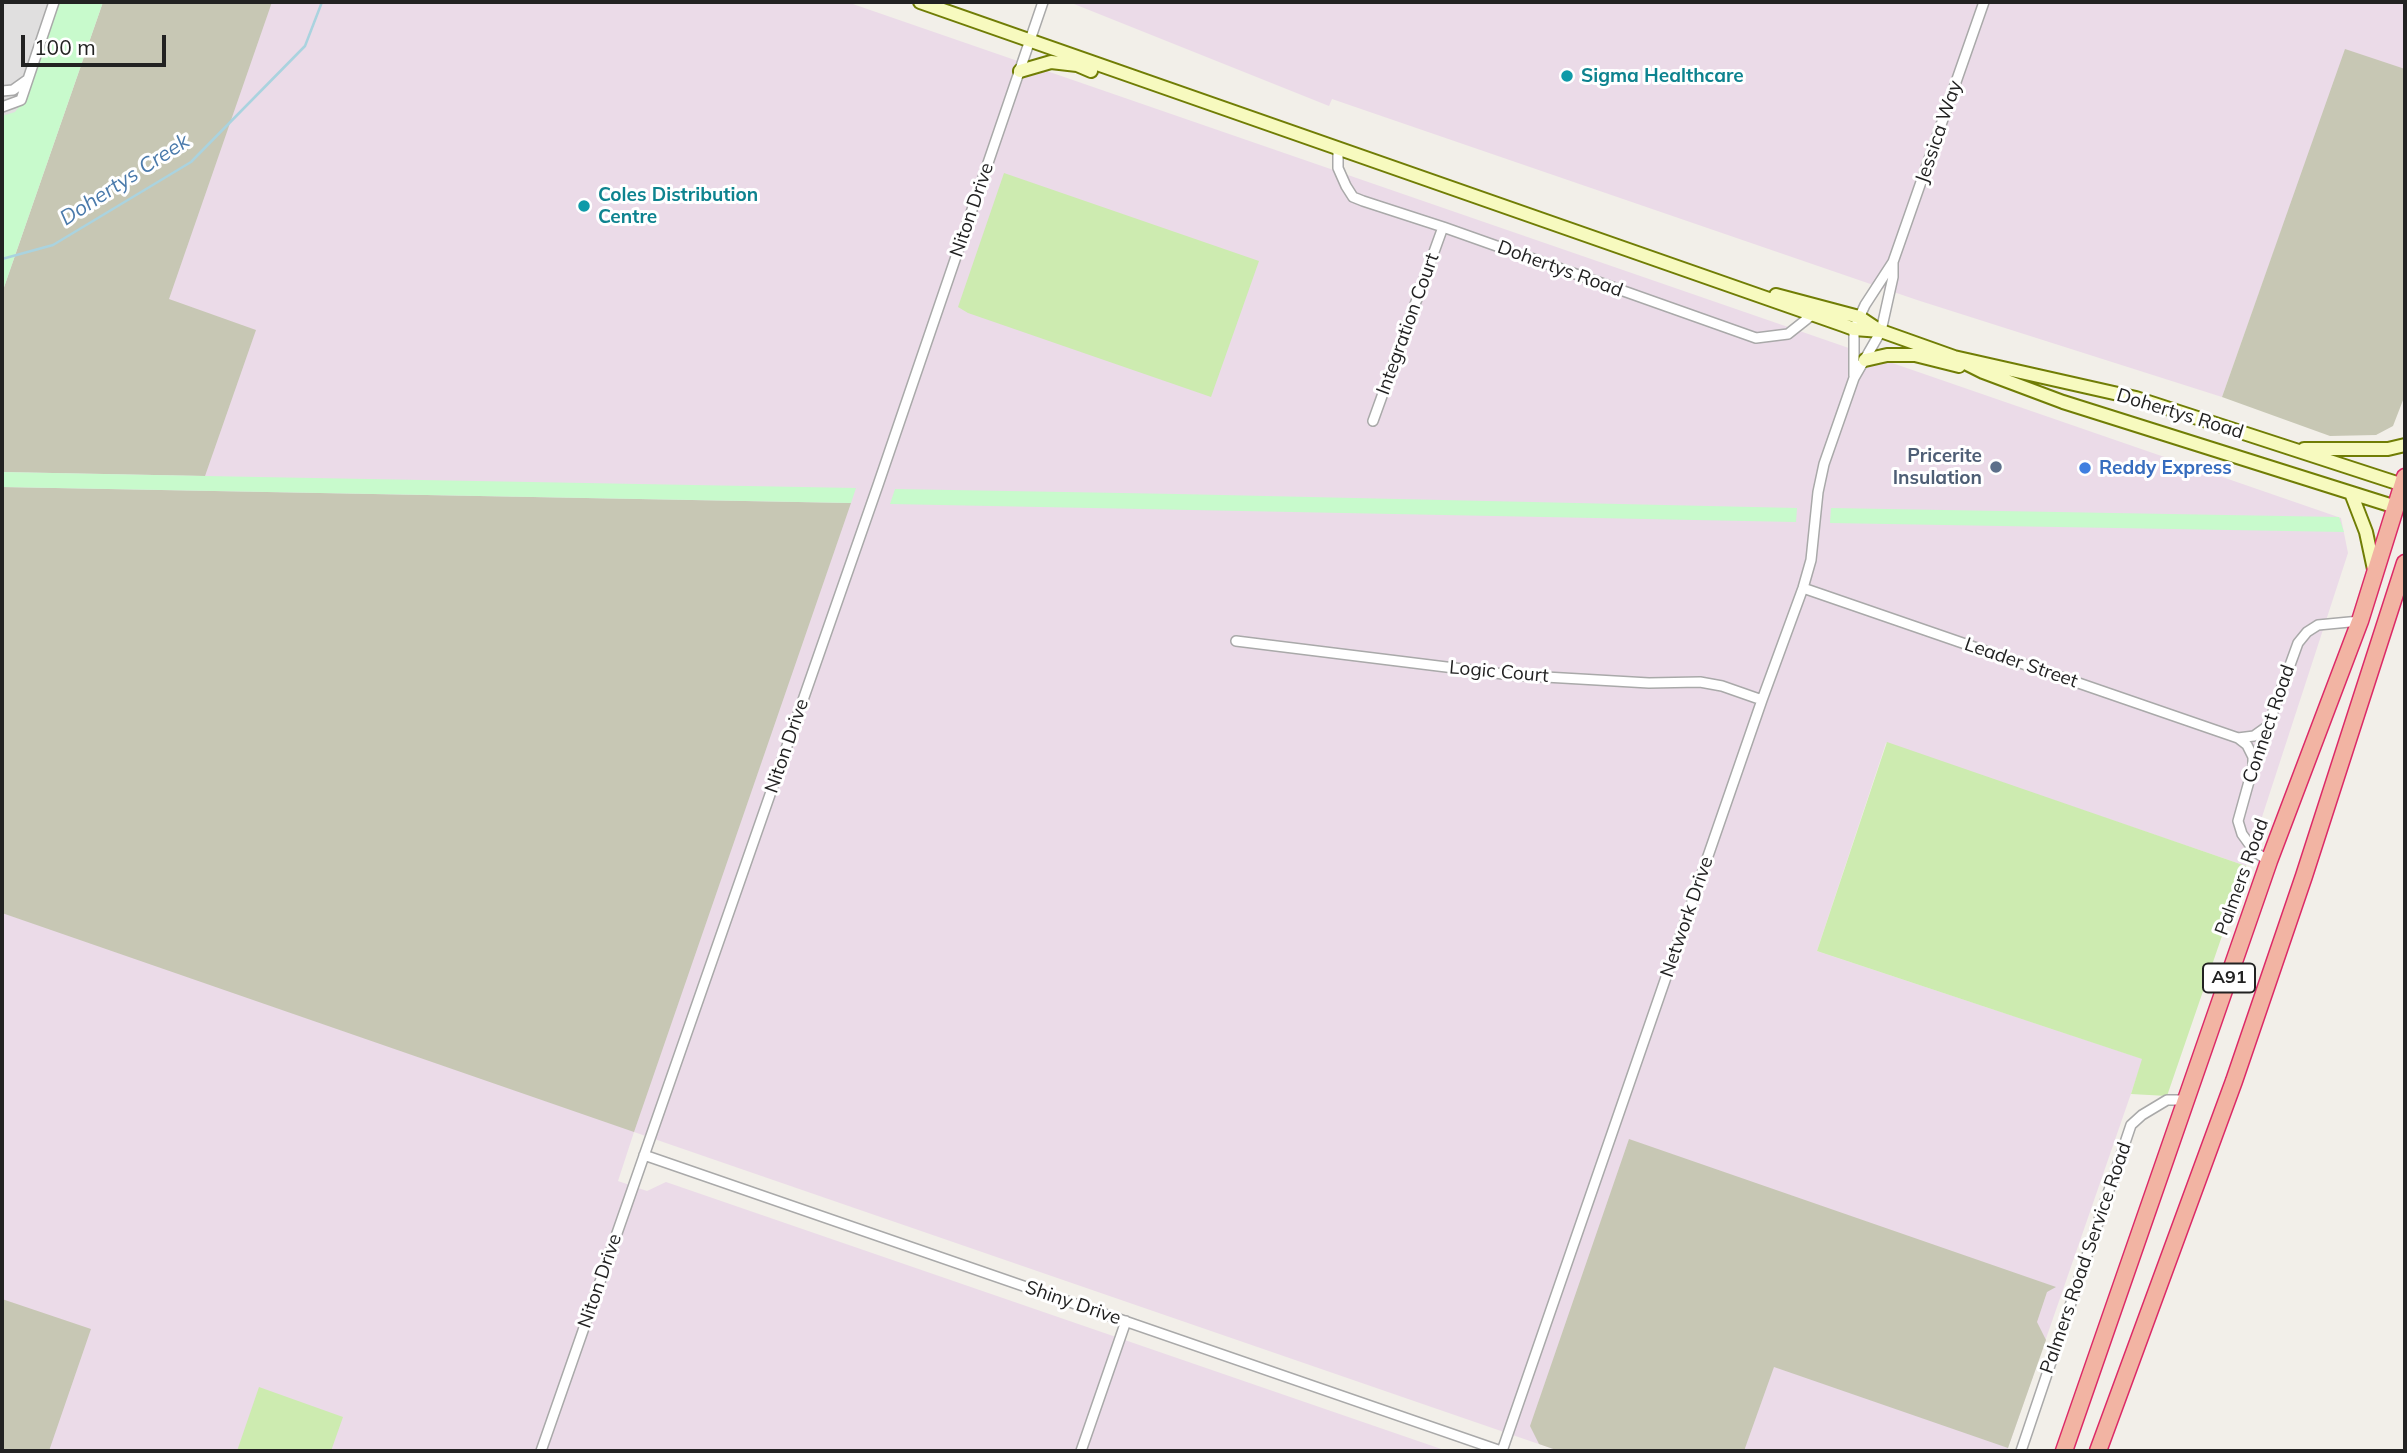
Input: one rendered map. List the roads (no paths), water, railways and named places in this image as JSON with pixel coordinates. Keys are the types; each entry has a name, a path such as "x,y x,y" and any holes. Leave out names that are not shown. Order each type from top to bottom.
{"highway":[{"name":"Palmers Road","path":"2064,1451 2269,862 2360,621 2404,481"},
{"name":"A91","path":"2098,1451 2234,1081 2404,568"}],"main road":[{"name":"Dohertys Road","path":"920,2 1812,315 1857,323"},
{"path":"1020,71 1051,62 1077,65 1181,102 1219,107"},
{"name":"Dohertys Road","path":"1741,288 1792,299 1954,357 2136,398 2290,449 2404,481"},
{"path":"1865,360 1887,355 1914,355 1983,372"},
{"name":"Dohertys Road","path":"1954,357 1983,372 2063,402 2396,507"},
{"path":"2290,449 2388,449 2405,445"},
{"path":"2351,493 2366,532 2375,574"}],"street":[{"path":"2,107 21,100 54,2"},
{"name":"Niton Drive","path":"541,1451 1043,2"},
{"name":"Jessica Way","path":"1857,323 1893,262 1984,2"},
{"path":"2,91 13,90 27,80"},
{"name":"Dohertys Road","path":"1338,148 1338,168 1353,197 1756,338 1788,334 1812,315"},
{"name":"Integration Court","path":"1373,421 1443,227"},
{"name":"Jessica Way","path":"1881,331 1893,277 1893,262"},
{"name":"Network Drive","path":"1854,378 1857,323"},
{"name":"Network Drive","path":"1501,1451 1803,588 1811,560 1821,478 1854,378 1881,331"},
{"name":"Leader Street","path":"1803,588 2238,738"},
{"name":"Connect Road","path":"2269,862 2255,852 2242,834 2238,821 2253,768 2298,643 2307,632 2318,625 2360,621"},
{"name":"Logic Court","path":"1236,641 1511,675 1649,683 1700,682 1722,686 1762,700"},
{"path":"2238,738 2254,736 2268,726"},
{"path":"2238,738 2247,745 2253,757 2253,768"},
{"name":"Palmers Road Service Road","path":"2021,1451 2131,1125 2167,1100 2187,1100"},
{"name":"Shiny Drive","path":"644,1155 1501,1451"},
{"path":"1081,1451 1126,1321"}],"waterway":[{"name":"Dohertys Creek","path":"2,259 53,245 191,162 305,46 322,2"}],"place":[{"name":"Sigma Healthcare","path":"1567,76"},
{"name":"Coles Distribution Centre","path":"584,206"},
{"name":"Pricerite Insulation","path":"1996,467"},
{"name":"Reddy Express","path":"2085,468"}]}
